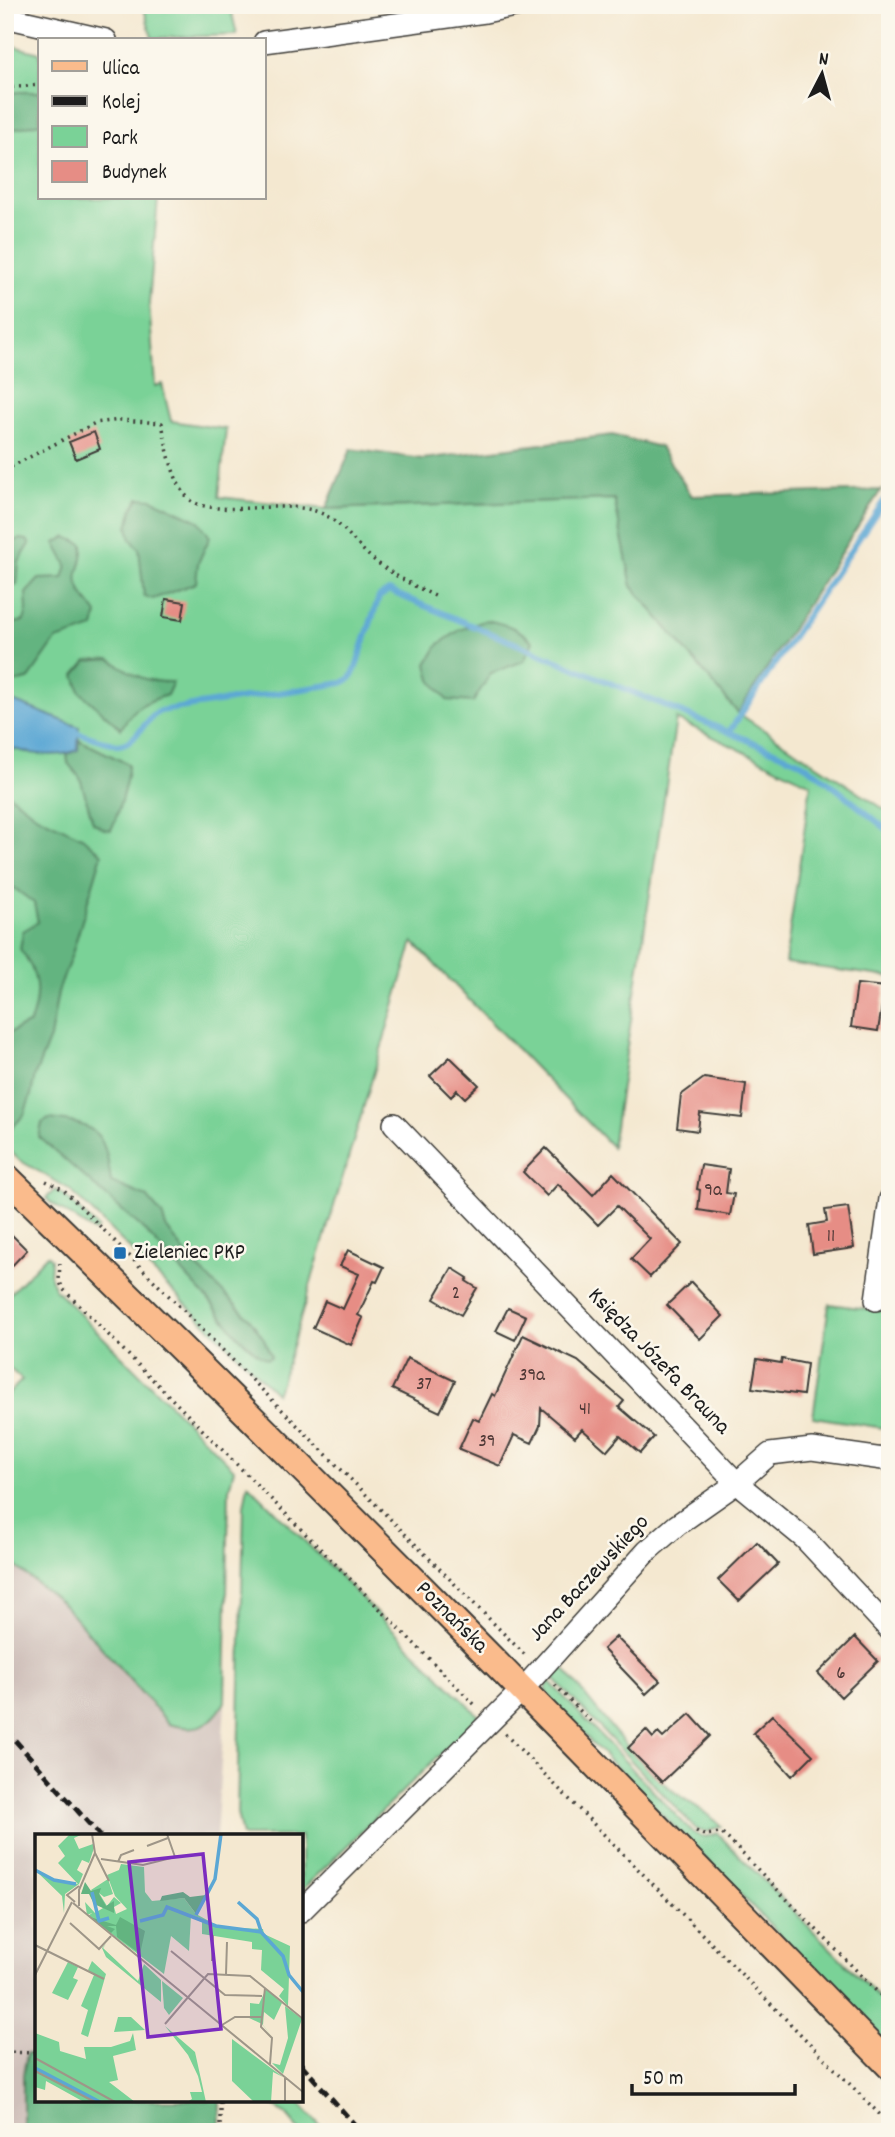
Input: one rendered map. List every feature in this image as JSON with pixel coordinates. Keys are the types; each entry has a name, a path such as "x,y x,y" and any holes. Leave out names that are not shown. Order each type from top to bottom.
{"main road":[{"name":"Poznańska","path":"5,1176 262,1427 532,1680 890,2066"}],"street":[{"path":"266,42 519,5"},
{"path":"5,17 97,38"},
{"name":"Księdza Józefa Brauna","path":"394,1124 737,1483 805,1539 890,1630"},
{"path":"876,1300 890,1199"},
{"name":"Jana Baczewskiego","path":"303,1909 532,1680 647,1551 677,1525 737,1483 770,1454 812,1449 890,1460"}],"path":[{"path":"5,88 38,85"},
{"path":"5,470 95,423 120,420 162,423 170,463 183,491 192,501 208,507 308,509 324,515 342,526 372,559 403,580 439,598"},
{"path":"51,1184 64,1190 142,1267 532,1680 596,1727"},
{"path":"60,1260 59,1280 62,1289 890,2125"},
{"path":"687,1822 696,1832 704,1835 721,1833 728,1839 890,2005"},
{"path":"5,2052 35,2053"},
{"path":"220,2102 220,2132"}],"shaded area":[{"path":"5,1504 226,1690 216,1834 35,1834 35,2053 27,2053 23,2075 23,2132 5,2132"}],"green space":[{"path":"143,5 230,5 237,35 152,38"},
{"path":"5,44 38,52 38,200 158,200 149,303 155,386 162,384 171,421 226,429 219,497 326,509 615,499 632,586 738,713 890,813 890,977 785,963 811,784 676,719 612,1147 413,942 276,1393 69,1189 19,1160 5,1146"},
{"path":"38,92 38,123 5,131 5,95"},
{"path":"612,435 660,447 692,496 881,490 738,713 632,586 614,499 326,509 351,449 423,459"},
{"path":"139,498 152,499 199,521 210,537 198,563 196,583 153,599 144,596 139,549 131,539 128,527 132,510"},
{"path":"66,537 83,544 77,579 83,595 97,614 94,628 56,640 28,680 7,684 5,625 24,621 27,610 26,593 39,579 63,578 67,565 55,543"},
{"path":"21,539 30,544 19,562 17,584 5,588 5,542"},
{"path":"486,620 512,627 533,642 524,661 491,673 473,702 447,700 431,680 427,664 439,644 460,630"},
{"path":"110,659 140,677 173,682 167,695 140,706 121,729 80,692 75,675 87,661"},
{"path":"79,740 128,764 127,778 111,830 93,822 80,778 68,763 67,754 78,750"},
{"path":"7,793 37,816 82,837 102,854 58,992 50,1038 35,1075 24,1115 12,1128 5,1127 5,1035 30,1023 33,1013 36,984 31,967 20,949 23,931 38,922 34,903 5,881"},
{"path":"49,1119 79,1124 97,1134 106,1153 111,1182 147,1197 192,1262 249,1318 264,1339 271,1357 267,1359 258,1354 238,1336 207,1298 141,1227 39,1137 42,1123"},
{"path":"55,1190 63,1194 98,1228 94,1232 51,1203 46,1198"},
{"path":"47,1255 51,1259 50,1278 55,1289 234,1469 229,1489 225,1702 214,1717 202,1725 187,1727 169,1724 64,1605 5,1558 5,1397 22,1380 5,1364 5,1299"},
{"path":"829,1304 890,1312 890,1429 813,1417"},
{"path":"248,1484 479,1716 303,1889 303,1834 242,1834 237,1813 244,1506"},
{"path":"561,1665 646,1767 721,1826 707,1832 697,1830 550,1675"},
{"path":"548,1680 692,1832 705,1837 717,1833 890,2009 890,2047 552,1702 546,1691"},
{"path":"27,2053 35,2053 35,2102 220,2102 220,2132 23,2132 23,2075"},
{"path":"268,2102 298,2102 326,2132 301,2132 286,2114"}],"water":[{"path":"5,698 79,727 78,750 42,754 5,746"}],"building":[{"path":"94,432 100,449 76,459 69,442"},
{"path":"166,599 185,602 182,620 163,617"},
{"path":"857,984 885,987 878,1031 851,1027"},
{"path":"450,1057 479,1085 465,1098 457,1090 451,1097 430,1076"},
{"path":"704,1078 746,1084 742,1118 700,1113 698,1131 677,1128 681,1095"},
{"path":"546,1148 593,1195 613,1173 682,1244 650,1277 631,1259 650,1239 617,1206 598,1225 558,1184 547,1196 523,1172"},
{"path":"701,1165 729,1169 726,1193 734,1194 730,1215 698,1210 700,1190 697,1189"},
{"path":"848,1207 854,1248 813,1254 809,1225 827,1222 825,1210"},
{"path":"5,1228 27,1250 5,1273"},
{"path":"348,1250 384,1267 377,1282 374,1281 358,1315 363,1318 351,1345 313,1328 325,1301 343,1309 359,1274 340,1266"},
{"path":"452,1268 468,1278 466,1281 477,1288 461,1315 434,1299"},
{"path":"691,1282 723,1316 700,1339 667,1305"},
{"path":"508,1308 526,1316 515,1340 496,1331"},
{"path":"523,1335 578,1361 624,1401 619,1407 654,1437 640,1453 620,1436 607,1451 582,1429 575,1437 541,1408 540,1426 532,1443 514,1435 500,1466 459,1449 473,1418 479,1421 492,1394 495,1396"},
{"path":"407,1358 455,1381 440,1412 392,1389"},
{"path":"757,1359 781,1363 782,1359 807,1364 803,1395 752,1388"},
{"path":"757,1542 778,1564 739,1601 718,1580"},
{"path":"616,1637 660,1681 646,1694 603,1649"},
{"path":"855,1637 878,1661 841,1697 818,1673"},
{"path":"690,1714 710,1736 662,1782 628,1748 646,1730 653,1738 658,1733 663,1738"},
{"path":"772,1715 813,1755 792,1776 753,1733"}],"waterway":[{"path":"729,732 890,492"},
{"path":"71,731 117,745 124,744 160,711 342,683 351,678 355,670 379,597 389,591 798,761 817,773 890,832"}],"railway":[{"path":"5,1729 98,1834"},
{"path":"303,2066 361,2132"}],"place":[{"name":"Zieleniec PKP","path":"120,1253"}]}
